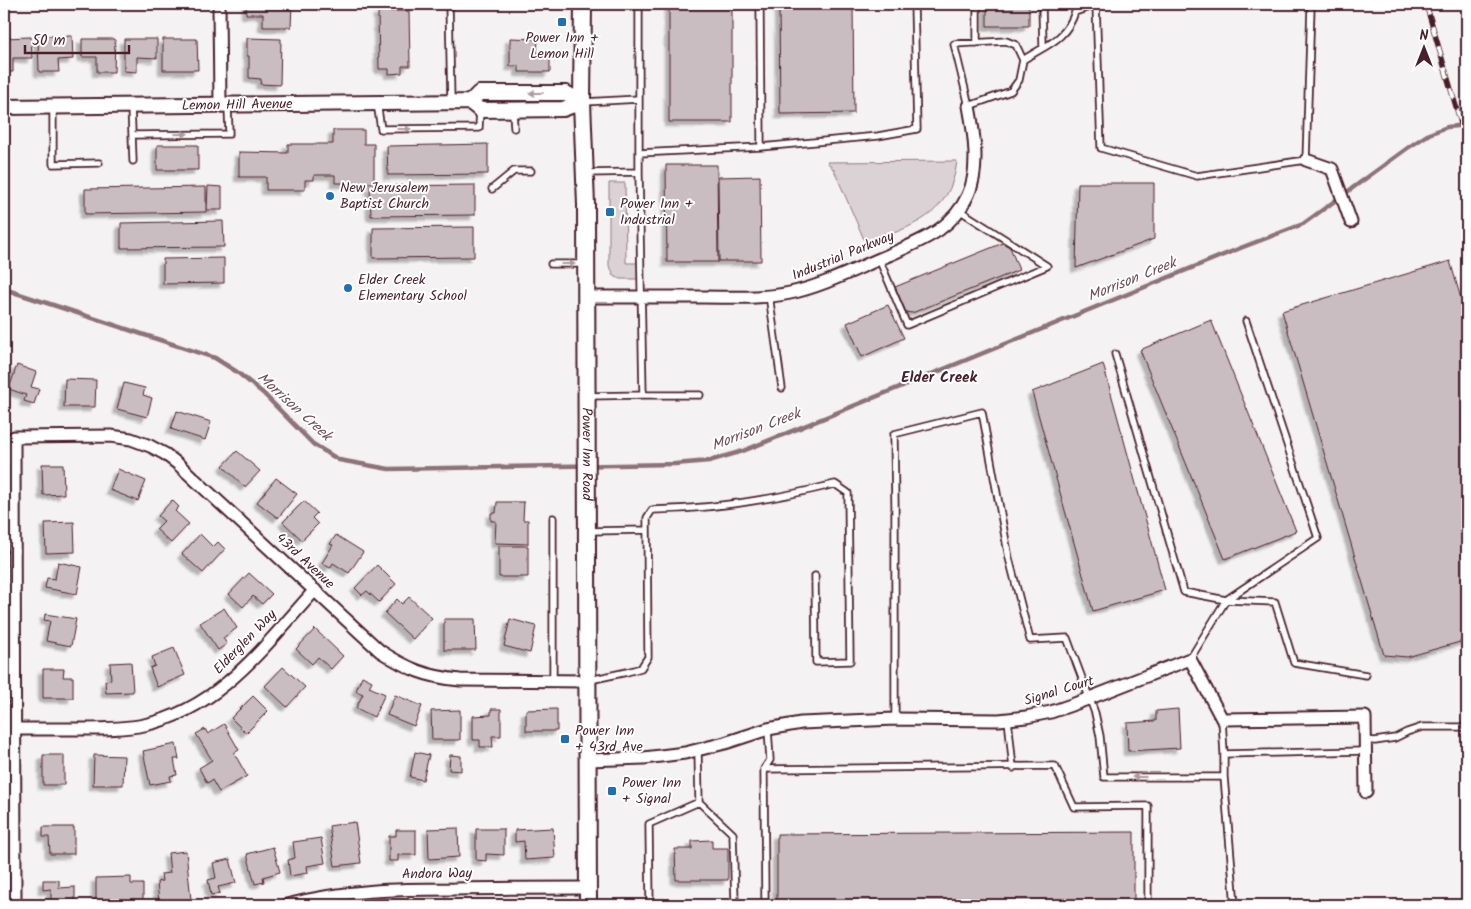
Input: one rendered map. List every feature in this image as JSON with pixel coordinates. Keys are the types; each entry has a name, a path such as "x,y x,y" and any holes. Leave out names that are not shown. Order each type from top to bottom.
{"main road":[{"name":"Power Inn Road","path":"583,4 582,102 586,264 588,905"}],"street":[{"path":"219,4 224,105"},
{"name":"Lemon Hill Avenue","path":"4,107 476,102 566,93 582,102"},
{"name":"Lemon Hill Avenue","path":"476,102 513,109 563,108 582,102"},
{"name":"Industrial Parkway","path":"586,297 751,297 789,293 813,287 938,232 959,210 968,195 975,171 969,106"},
{"path":"1306,160 1332,169 1351,222"},
{"name":"43rd Avenue","path":"9,586 14,436 111,436 131,439 150,446 178,464 380,651 400,664 421,673 460,680 588,681"},
{"path":"9,586 15,729 15,905"},
{"name":"Elderglen Way","path":"15,729 119,729 144,725 182,713 226,685 245,668 315,590"},
{"path":"1190,659 1222,719 1364,717 1366,792"},
{"name":"Signal Court","path":"588,760 644,758 685,753 725,743 768,729 801,723 895,719 1008,719 1026,717 1051,712 1190,659"},
{"name":"Andora Way","path":"287,905 326,896 365,891 588,888"}],"lane":[{"path":"449,4 451,102"},
{"path":"639,4 639,172 643,395"},
{"path":"760,4 761,147"},
{"path":"639,153 761,147 878,136 917,129 914,4"},
{"path":"977,4 977,43"},
{"path":"1042,4 1043,48"},
{"path":"1023,60 1062,36 1069,28 1075,12 1096,4 1101,148 1197,176 1306,160 1311,7 1309,4"},
{"path":"1011,43 1016,45 1023,60 1019,80 1011,91 969,106 954,44 1011,43"},
{"path":"582,102 639,99"},
{"path":"377,103 382,129 479,128 476,102"},
{"path":"132,135 229,134 224,105"},
{"path":"131,106 133,161"},
{"path":"53,107 53,164 99,163"},
{"path":"513,109 514,128"},
{"path":"492,189 514,171 531,171"},
{"path":"585,172 639,172"},
{"path":"879,259 907,325 1047,266 959,210"},
{"path":"551,264 586,264"},
{"path":"769,295 782,388"},
{"path":"1190,659 1226,600 1318,538 1246,321"},
{"path":"1116,354 1184,592 1226,600 1275,602 1294,663 1366,675"},
{"path":"586,396 700,395"},
{"path":"895,719 894,434 982,412 1009,558 1030,640 1067,638 1096,713 1104,777 1224,777"},
{"path":"588,681 641,668 648,657 647,518 652,510 685,510 793,495 835,484 848,494 850,661 816,662 815,576"},
{"path":"553,518 553,680"},
{"path":"587,531 647,530"},
{"path":"1008,719 1013,768"},
{"path":"1222,719 1224,777 1235,905"},
{"path":"1224,754 1365,746 1395,738 1422,727 1467,727"},
{"path":"765,905 764,769 770,760 768,729"},
{"path":"698,750 699,802 733,834 735,902 732,905"},
{"path":"764,769 1013,768 1055,766 1074,806 1148,806 1148,905"},
{"path":"650,905 649,824 699,802"}],"shaded area":[{"path":"957,161 953,180 946,195 937,207 926,217 913,224 866,244 834,170 827,162"},
{"path":"609,183 625,183 626,263 638,263 639,279 620,279 612,275 613,272 609,266"}],"building":[{"path":"246,4 292,4 291,27 263,27 263,14 246,14"},
{"path":"669,4 732,4 732,122 669,122"},
{"path":"779,4 853,4 854,113 780,114"},
{"path":"987,4 1029,4 1029,26 987,26"},
{"path":"378,11 409,11 410,66 402,66 402,73 389,74 389,69 379,69"},
{"path":"38,36 72,36 73,59 58,60 59,72 39,72"},
{"path":"31,37 32,58 13,58 13,72 4,72 4,38"},
{"path":"247,38 281,39 280,85 260,84 261,79 249,78"},
{"path":"510,38 538,39 537,53 550,53 550,72 519,72 519,66 510,66"},
{"path":"82,39 115,39 114,72 97,72 97,57 82,57"},
{"path":"124,39 157,39 157,58 137,57 137,72 124,71"},
{"path":"163,39 197,39 198,70 163,70"},
{"path":"333,130 364,130 364,144 374,144 374,183 335,183 335,175 314,175 314,180 305,180 305,190 266,190 266,177 239,177 239,152 288,153 288,144 333,144"},
{"path":"488,144 488,174 388,175 387,146"},
{"path":"157,145 198,145 198,170 157,170"},
{"path":"666,165 717,165 718,262 667,262"},
{"path":"760,176 761,261 719,261 718,177"},
{"path":"1078,183 1154,183 1154,239 1076,268"},
{"path":"475,185 475,215 371,216 370,186"},
{"path":"208,186 222,187 222,210 207,210"},
{"path":"206,187 206,212 85,214 85,189"},
{"path":"223,221 224,247 121,248 121,223"},
{"path":"474,227 474,257 373,258 373,228"},
{"path":"1003,243 1010,247 1019,270 912,313 906,312 895,287"},
{"path":"224,258 224,283 163,284 163,259"},
{"path":"1450,261 1467,319 1467,640 1407,657 1384,655 1282,311"},
{"path":"888,305 904,338 862,357 847,323"},
{"path":"1211,320 1296,531 1225,559 1140,350"},
{"path":"1103,364 1165,590 1093,611 1032,392"},
{"path":"17,365 36,372 31,387 39,389 34,404 24,401 26,395 9,389"},
{"path":"65,379 96,380 95,407 64,407"},
{"path":"124,383 145,388 143,395 152,398 147,417 117,409"},
{"path":"177,411 211,422 205,440 171,429"},
{"path":"237,451 260,471 245,487 223,466"},
{"path":"42,464 63,464 64,494 43,495"},
{"path":"118,469 146,481 138,501 110,490"},
{"path":"276,478 297,494 278,518 257,502"},
{"path":"172,500 179,507 175,511 189,524 171,543 156,529 164,521 158,516"},
{"path":"304,501 317,513 312,518 318,524 302,540 283,522"},
{"path":"497,502 524,502 523,520 528,520 528,544 495,543 496,521 491,521 491,513 496,513"},
{"path":"74,522 75,552 46,553 45,523"},
{"path":"200,534 213,547 218,542 225,549 203,573 182,554"},
{"path":"336,535 363,552 349,573 333,563 330,568 322,563 333,545 330,544"},
{"path":"499,546 528,546 528,577 499,577"},
{"path":"58,562 82,567 77,594 45,588 47,578 55,579"},
{"path":"377,565 396,584 379,602 367,591 362,595 355,588"},
{"path":"249,573 272,594 262,604 253,596 243,607 229,594"},
{"path":"409,597 432,618 413,639 385,613 397,599 402,604"},
{"path":"224,608 237,628 223,638 227,644 218,650 200,623"},
{"path":"45,614 76,619 71,646 46,641 50,621 44,620"},
{"path":"444,619 475,619 476,650 444,650"},
{"path":"510,619 536,626 530,653 504,646"},
{"path":"315,629 343,656 331,669 318,657 312,664 296,649"},
{"path":"174,648 185,675 157,687 150,668 155,666 152,657"},
{"path":"131,662 133,692 106,693 105,681 111,680 110,663"},
{"path":"283,667 305,687 287,707 265,686"},
{"path":"43,669 64,669 63,677 73,677 73,698 43,698"},
{"path":"362,676 372,681 369,687 385,694 374,717 356,708 363,694 356,691"},
{"path":"395,695 422,706 414,726 387,715"},
{"path":"253,696 268,711 246,733 231,718"},
{"path":"491,709 501,709 501,736 492,736 493,747 480,747 480,740 473,740 473,716 491,715"},
{"path":"557,709 557,731 526,731 526,710"},
{"path":"1178,709 1180,748 1128,751 1127,723 1156,721 1156,711"},
{"path":"460,710 460,740 432,740 431,711"},
{"path":"224,724 239,750 234,753 247,776 219,792 212,780 207,783 199,768 212,760 196,734 205,729 208,734"},
{"path":"176,744 179,759 174,759 177,775 170,776 171,781 150,785 143,751"},
{"path":"415,752 429,755 423,780 410,777"},
{"path":"43,755 64,755 64,785 43,785"},
{"path":"94,755 124,756 123,785 93,785"},
{"path":"450,755 461,756 461,771 449,770"},
{"path":"355,822 361,863 335,866 329,826"},
{"path":"43,827 74,827 74,854 50,854 49,837 43,837"},
{"path":"458,828 459,857 429,859 428,829"},
{"path":"553,828 555,858 525,860 524,841 515,842 515,830"},
{"path":"476,829 504,829 504,855 486,854 486,861 476,860"},
{"path":"396,830 416,830 416,855 398,855 398,861 389,861 389,836 396,836"},
{"path":"1134,832 1134,905 777,905 777,834"},
{"path":"321,838 325,863 307,866 308,873 290,876 288,860 295,858 293,842"},
{"path":"712,840 712,848 728,848 728,880 676,880 675,849 692,849 692,841"},
{"path":"273,847 280,872 263,877 264,882 255,884 247,854"},
{"path":"186,851 191,900 159,903 157,882 162,881 161,874 170,873 168,853"},
{"path":"230,859 236,883 218,887 220,893 211,895 208,880 216,878 213,863"},
{"path":"131,877 131,884 143,884 143,905 96,905 96,878"},
{"path":"43,880 59,880 59,888 75,887 75,905 51,905 51,889 43,890"}],"waterway":[{"name":"Morrison Creek","path":"4,289 215,358 237,372 263,393 313,444 339,460 389,469 675,464 709,461 743,451 1303,224 1429,134 1447,127 1467,125"}],"railway":[{"path":"1426,4 1467,144"}],"place":[{"name":"Power Inn + Lemon Hill","path":"562,22"},
{"name":"New Jerusalem Baptist Church","path":"330,196"},
{"name":"Power Inn + Industrial","path":"610,212"},
{"name":"Elder Creek Elementary School","path":"348,288"},
{"name":"Power Inn + 43rd Ave","path":"565,739"},
{"name":"Power Inn + Signal","path":"612,791"}],"district":[{"name":"Elder Creek","path":"939,378"}]}
